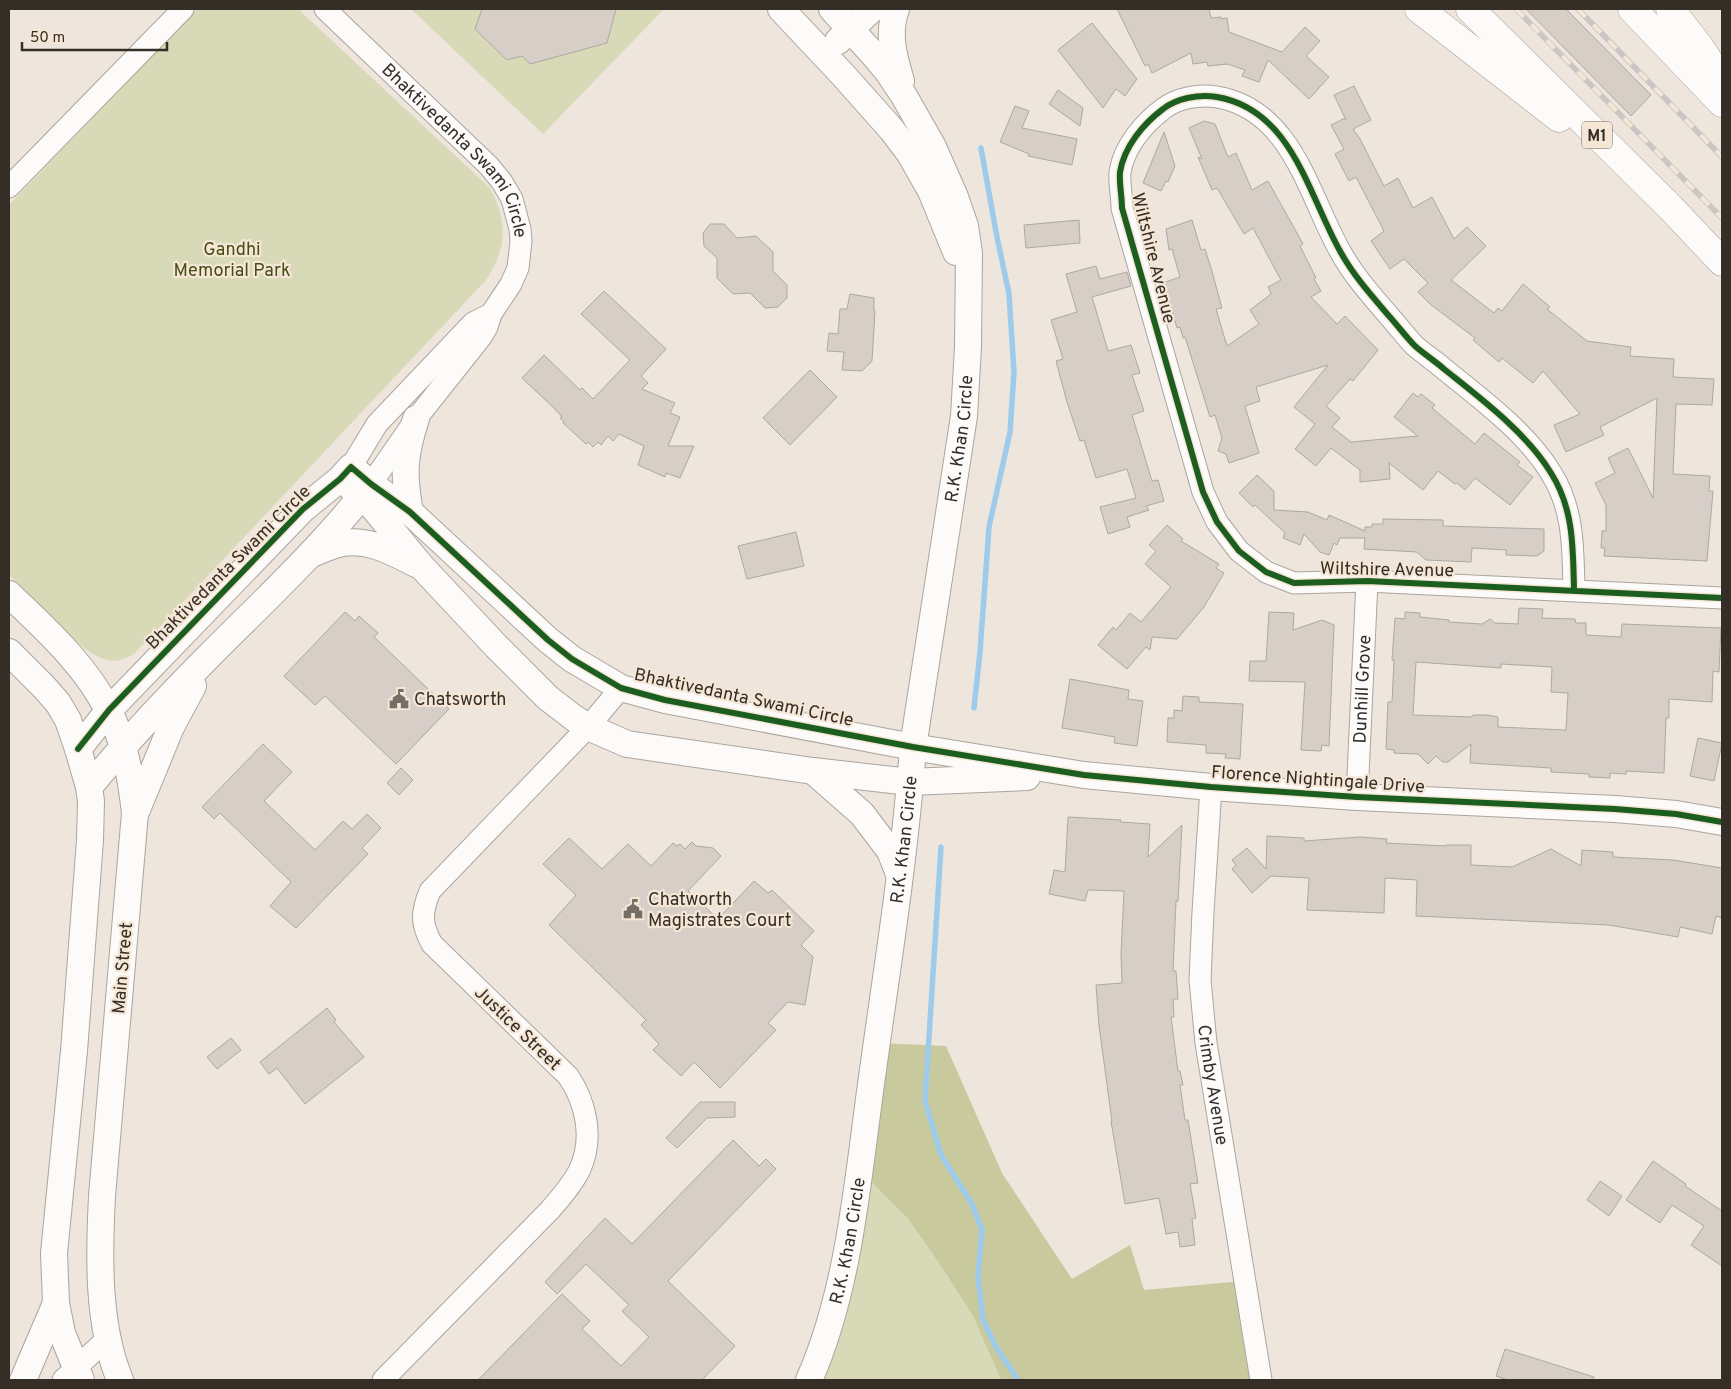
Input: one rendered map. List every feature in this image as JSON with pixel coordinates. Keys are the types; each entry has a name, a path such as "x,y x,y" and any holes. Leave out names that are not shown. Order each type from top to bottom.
{"highway":[{"path":"1419,9 1671,208"},
{"name":"M1","path":"1470,9 1671,208 1722,262"},
{"path":"1632,9 1722,104"},
{"path":"1670,9 1700,46 1722,81"}],"street":[{"path":"9,187 183,9"},
{"name":"Bhaktivedanta Swami Circle","path":"89,786 208,656 290,577 366,490 416,420 478,341 518,268 521,242 520,229 512,199 502,182 488,166 325,9"},
{"name":"R.K. Khan Circle","path":"782,9 892,130 921,172 953,242 968,293"},
{"path":"804,34 830,9"},
{"name":"R.K. Khan Circle","path":"809,1380 830,1322 843,1270 856,1191 899,874 913,747 964,416 968,347 969,253 965,226 955,197 933,147 904,96 888,72 830,9"},
{"path":"824,55 872,9"},
{"path":"896,9 891,32 892,46 904,96"},
{"name":"Wiltshire Avenue","path":"1574,590 1573,541 1566,502 1551,472 1529,444 1490,406 1415,346 1354,274 1339,250 1296,161 1281,136 1264,118 1247,107 1228,99 1207,96 1188,98 1169,105 1154,116 1141,130 1128,150 1120,172 1122,208 1203,492 1217,522 1240,551 1266,572 1294,583 1367,581 1722,598"},
{"name":"Bhaktivedanta Swami Circle","path":"78,749 109,710 303,509 346,473 377,424 473,323 492,314"},
{"path":"410,512 405,458 416,420"},
{"path":"346,473 366,490 422,566 496,646 548,698 588,727 627,744 814,771 910,782"},
{"name":"Bhaktivedanta Swami Circle","path":"366,490 410,512 548,640 572,659 621,688 665,700 913,747"},
{"path":"310,554 338,544 353,542 371,544 422,566"},
{"name":"Dunhill Grove","path":"1357,797 1367,581"},
{"name":"Main Street","path":"9,594 59,643 88,676 109,710 123,747 135,813 102,1196 99,1257 107,1339 120,1380"},
{"path":"9,652 44,686 58,703 68,720 89,786 90,840 74,1051 54,1253 56,1303 73,1377"},
{"path":"135,813 171,727 208,656"},
{"name":"Justice Street","path":"383,1380 550,1210 568,1188 580,1168 587,1131 585,1114 577,1089 568,1076 432,944 425,931 423,919 424,905 430,891 588,727 621,688"},
{"name":"Florence Nightingale Drive","path":"913,747 1084,775 1211,787 1357,797 1615,809 1676,814 1722,822"},
{"path":"814,771 862,814 890,851 899,874"},
{"name":"Florence Nightingale Drive","path":"910,782 1084,775"},
{"name":"Crimby Avenue","path":"1211,787 1200,980 1206,1043 1261,1380"},
{"path":"22,1380 56,1303"},
{"path":"73,1377 107,1339"}],"green space":[{"name":"Gandhi Memorial Park","path":"197,9 298,9 489,187 497,202 502,220 501,246 498,257 487,279 135,653 115,661 98,657 85,649 9,575 9,205"},
{"path":"411,9 664,9 543,134"},
{"path":"878,1043 946,1046 1002,1173 1072,1279 1130,1245 1144,1290 1242,1281 1259,1380 1001,1380 973,1316 939,1263 908,1219 861,1171"},
{"path":"861,1171 908,1219 939,1263 973,1316 1001,1380 812,1380"}],"building":[{"path":"482,9 616,9 607,43 530,64 522,56 507,60 475,29"},
{"path":"1117,9 1209,9 1211,18 1227,18 1229,32 1282,52 1305,27 1320,41 1306,56 1329,77 1309,99 1268,60 1259,82 1242,76 1245,70 1227,64 1208,66 1207,62 1193,64 1191,53 1152,73 1148,64 1145,66"},
{"path":"1526,9 1566,9 1651,95 1631,116"},
{"path":"1092,23 1137,79 1125,96 1116,89 1103,108 1058,50"},
{"path":"1354,86 1371,120 1353,129 1384,186 1398,178 1413,208 1432,197 1454,239 1467,227 1486,246 1451,280 1494,313 1498,308 1502,311 1523,284 1550,307 1547,309 1587,341 1631,347 1630,356 1674,359 1673,377 1714,379 1712,405 1676,404 1673,474 1710,476 1709,491 1713,491 1707,561 1604,556 1605,548 1601,548 1602,531 1606,531 1606,505 1595,483 1615,473 1608,458 1628,448 1653,498 1657,398 1600,427 1604,435 1566,452 1554,425 1580,414 1543,371 1533,383 1502,358 1499,362 1473,340 1475,338 1430,304 1418,292 1428,283 1404,259 1390,269 1371,241 1384,231 1356,177 1349,181 1335,154 1344,149 1331,125 1345,118 1346,120 1334,95"},
{"path":"1058,90 1083,108 1080,126 1049,104"},
{"path":"1015,106 1029,111 1022,128 1077,139 1072,165 1028,156 1029,154 1000,142"},
{"path":"1204,121 1215,124 1228,157 1236,153 1252,190 1268,181 1303,244 1300,246 1321,291 1311,297 1337,324 1345,316 1378,350 1353,381 1350,379 1326,406 1340,418 1332,427 1351,442 1418,436 1394,417 1413,393 1418,397 1421,394 1435,405 1432,408 1475,444 1484,433 1520,462 1517,465 1533,477 1510,505 1475,478 1465,490 1438,471 1423,490 1389,463 1390,479 1360,482 1360,470 1331,448 1316,466 1295,449 1315,424 1294,407 1328,365 1256,387 1260,401 1245,406 1259,453 1229,463 1226,454 1218,451 1222,438 1215,415 1210,417 1185,337 1183,338 1180,327 1177,328 1169,300 1165,302 1160,284 1180,277 1172,249 1169,250 1166,229 1192,220 1201,250 1205,249 1211,268 1222,308 1216,309 1227,346 1259,324 1250,310 1271,294 1268,287 1281,280 1253,228 1244,234 1217,188 1212,190 1198,157 1202,159 1189,128"},
{"path":"1164,132 1175,166 1168,182 1166,181 1161,191 1143,183"},
{"path":"1079,220 1080,243 1026,248 1024,225"},
{"path":"710,224 724,224 737,238 756,236 773,252 773,271 787,285 787,298 778,307 765,308 750,293 733,294 717,278 717,258 704,246 703,233"},
{"path":"1096,266 1100,279 1127,272 1131,286 1092,297 1108,351 1131,345 1140,373 1132,375 1144,411 1132,415 1152,481 1158,480 1164,501 1146,506 1149,510 1127,517 1130,527 1108,534 1100,507 1136,498 1127,469 1096,478 1084,440 1080,441 1067,402 1056,361 1063,359 1051,320 1077,312 1066,274"},
{"path":"604,291 666,349 641,376 648,383 642,389 675,403 670,413 680,417 668,446 694,446 680,478 666,473 665,477 638,465 644,446 619,434 613,441 608,436 601,445 598,442 593,447 588,442 586,444 563,423 560,418 562,417 554,408 522,378 544,355 580,390 582,388 593,399 630,360 581,314"},
{"path":"850,294 874,298 872,361 862,371 842,370 844,352 827,351 829,333 838,334 840,309 847,309"},
{"path":"810,370 837,397 790,445 763,418"},
{"path":"1257,475 1274,491 1274,510 1308,512 1327,520 1329,515 1365,531 1365,527 1372,527 1372,524 1383,524 1383,519 1443,520 1443,526 1544,529 1544,551 1537,556 1506,555 1506,550 1472,548 1471,562 1426,560 1417,552 1364,549 1365,538 1340,538 1337,545 1334,543 1329,555 1320,552 1304,534 1300,545 1283,538 1285,533 1239,493"},
{"path":"1167,525 1183,539 1181,541 1219,564 1216,568 1224,573 1204,607 1177,639 1152,637 1150,650 1146,647 1127,669 1098,645 1113,627 1116,630 1130,613 1141,622 1171,587 1145,564 1156,551 1149,545"},
{"path":"796,532 804,566 747,579 738,546"},
{"path":"1519,608 1543,609 1542,618 1575,619 1576,623 1586,623 1586,635 1621,637 1622,624 1721,628 1719,672 1713,671 1712,702 1669,699 1669,718 1666,718 1664,773 1626,771 1626,774 1610,773 1610,778 1589,777 1589,774 1551,772 1551,768 1470,763 1471,744 1448,762 1443,762 1436,756 1428,764 1418,754 1394,753 1394,750 1386,749 1388,702 1392,702 1395,618 1405,619 1405,612 1420,613 1420,617 1449,620 1449,622 1482,624 1490,619 1495,623 1518,624","holes":["1416,662 1501,668 1501,664 1552,667 1551,692 1568,693 1566,730 1498,727 1498,717 1487,715 1473,715 1472,717 1413,715"]},
{"path":"345,612 355,621 359,616 378,633 374,637 449,709 396,764 325,696 315,705 284,676"},
{"path":"1269,612 1294,613 1293,630 1322,620 1334,625 1329,746 1322,745 1321,751 1301,750 1305,682 1249,681 1250,661 1266,661"},
{"path":"1070,679 1129,690 1128,699 1143,701 1137,746 1114,743 1115,737 1062,728"},
{"path":"1183,696 1199,697 1199,702 1243,704 1240,759 1225,758 1226,754 1206,753 1206,745 1167,742 1168,718 1174,718 1174,710 1182,711"},
{"path":"1698,738 1722,743 1714,781 1690,776"},
{"path":"263,744 292,772 264,801 315,850 343,821 352,829 367,814 381,828 362,848 368,854 296,928 270,906 291,882 220,813 214,819 202,807"},
{"path":"401,768 413,780 399,795 387,783"},
{"path":"1068,817 1121,820 1120,822 1150,824 1148,857 1182,825 1173,971 1176,971 1178,999 1173,999 1174,1017 1171,1017 1178,1071 1180,1071 1183,1085 1180,1085 1185,1120 1188,1120 1198,1183 1190,1184 1196,1218 1192,1219 1195,1245 1180,1247 1178,1232 1166,1234 1159,1198 1125,1204 1111,1121 1099,1026 1096,985 1122,983 1121,954 1124,891 1088,890 1085,901 1049,894 1054,870 1065,872"},
{"path":"1267,836 1304,838 1304,841 1360,837 1387,839 1386,843 1446,846 1471,845 1471,865 1512,867 1551,849 1581,866 1582,850 1613,852 1613,857 1673,860 1722,868 1722,918 1716,916 1712,934 1680,927 1678,937 1609,925 1416,916 1417,880 1385,878 1384,913 1307,910 1309,878 1271,876 1252,893 1232,869 1236,865 1232,860 1247,848 1266,869"},
{"path":"569,838 602,869 628,844 651,866 673,843 677,846 680,844 685,849 692,842 696,846 713,848 721,856 688,891 718,919 754,881 768,893 772,890 814,931 801,945 813,957 805,1005 788,1002 768,1023 776,1030 720,1088 694,1062 681,1076 653,1050 659,1044 641,1025 646,1020 549,925 576,895 543,864"},
{"path":"327,1008 336,1020 334,1022 364,1057 305,1104 277,1068 269,1074 260,1062"},
{"path":"231,1038 241,1050 217,1069 207,1057"},
{"path":"700,1102 735,1102 735,1117 707,1118 677,1148 666,1138"},
{"path":"733,1140 759,1166 766,1159 776,1169 668,1281 735,1346 702,1380 478,1380 562,1294 590,1321 582,1329 621,1366 649,1337 622,1311 629,1305 586,1264 557,1294 545,1282 605,1218 632,1244"},
{"path":"1653,1161 1722,1211 1722,1266 1691,1245 1704,1226 1672,1205 1660,1223 1626,1200"},
{"path":"1600,1181 1622,1196 1609,1216 1587,1200"},
{"path":"1505,1349 1594,1377 1593,1380 1508,1380 1496,1376"}],"waterway":[{"path":"974,708 989,527 1010,432 1014,372 1009,294 981,148"},
{"path":"941,847 925,1101 941,1155 972,1204 982,1230 978,1276 983,1320 996,1347 1018,1380"}],"railway":[{"path":"1516,9 1722,218"},
{"path":"1578,9 1722,157"}],"cycle path":[{"path":"1574,590 1571,530 1564,501 1551,473 1541,458 1516,430 1473,392 1415,346 1363,285 1340,251 1307,181 1295,158 1280,136 1263,119 1243,105 1217,97 1196,97 1181,100 1169,105 1156,115 1130,145 1122,163 1120,172 1122,208 1203,492 1217,522 1239,551 1266,572 1294,583 1367,581 1722,598"},
{"path":"78,749 109,710 303,509 340,479 351,467 410,512 548,640 572,659 621,688 665,700 913,747 1084,775 1211,787 1357,797 1615,809 1676,814 1722,822"}],"place":[{"name":"Chatsworth","path":"399,699"},
{"name":"Chatworth Magistrates Court","path":"633,909"}]}
